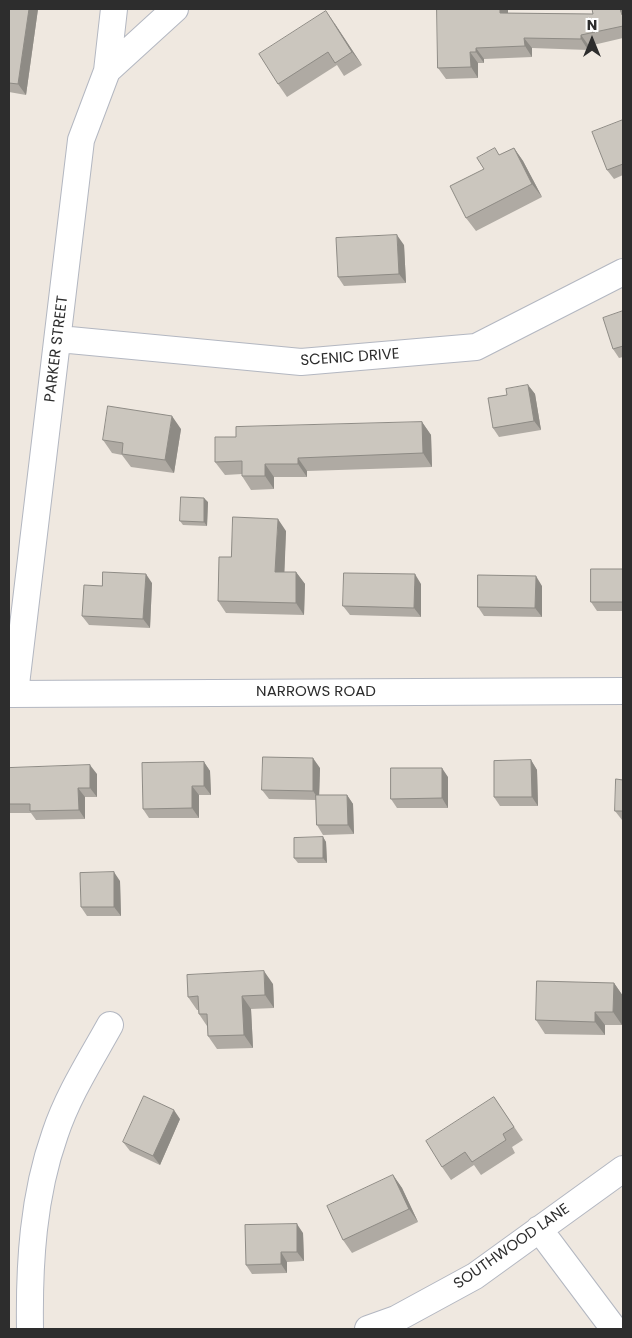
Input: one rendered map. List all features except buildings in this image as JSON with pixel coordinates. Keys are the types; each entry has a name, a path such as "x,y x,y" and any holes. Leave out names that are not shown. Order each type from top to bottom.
{"street":[{"name":"PARKER STREET","path":"12,693 58,339 81,140 107,71 114,9"},
{"path":"107,71 175,9"},
{"name":"SCENIC DRIVE","path":"58,339 300,362 476,348 623,272"},
{"name":"NARROWS ROAD","path":"12,693 623,691"},
{"path":"30,1329 29,1282 36,1209 54,1134 71,1094 110,1026"},
{"name":"SOUTHWOOD LANE","path":"368,1329 396,1319 474,1276 623,1169"},
{"path":"539,1229 614,1329"}]}
